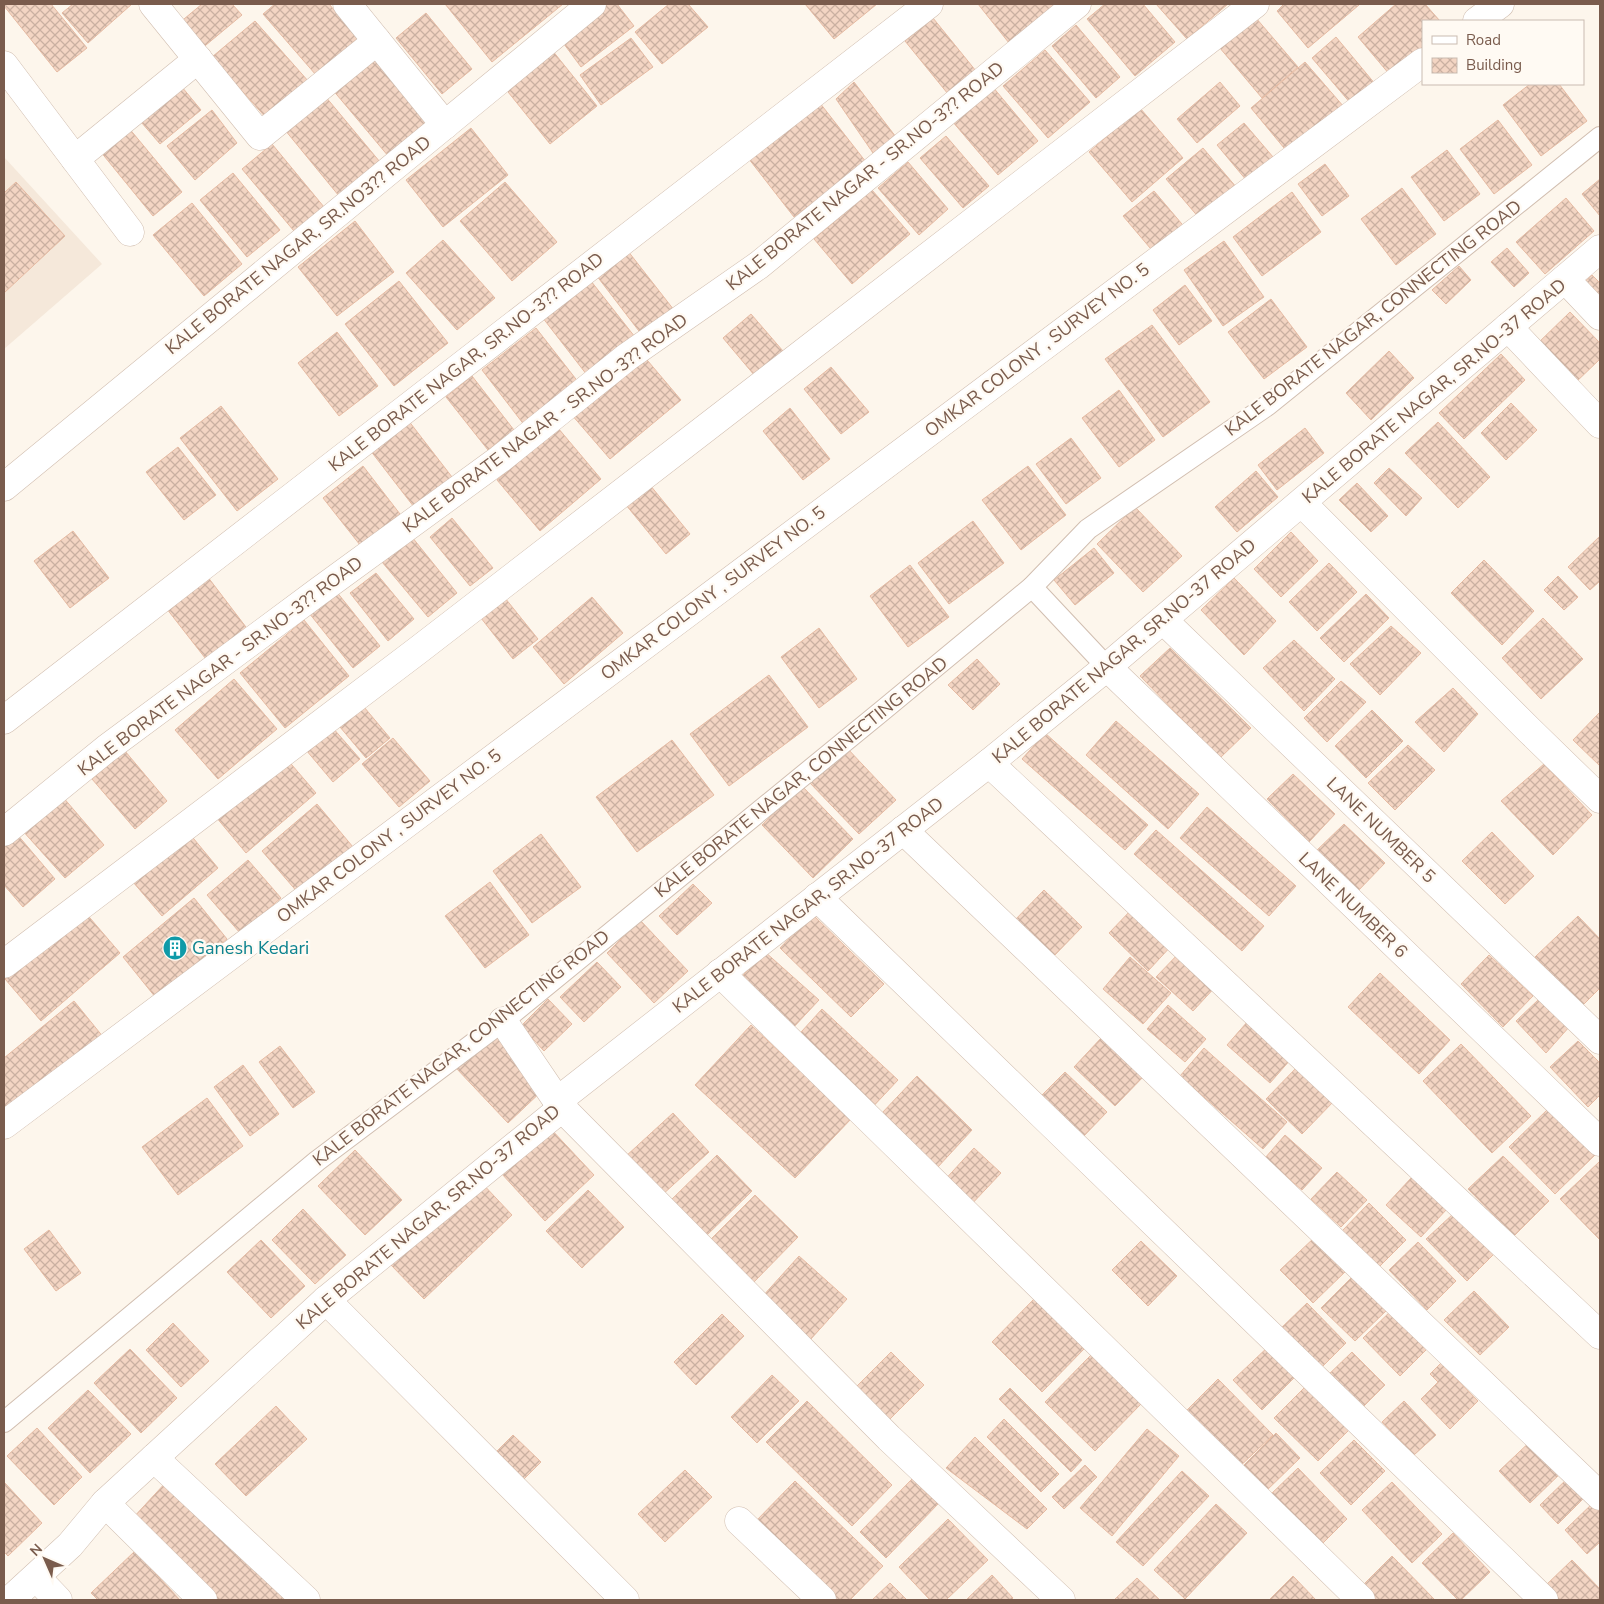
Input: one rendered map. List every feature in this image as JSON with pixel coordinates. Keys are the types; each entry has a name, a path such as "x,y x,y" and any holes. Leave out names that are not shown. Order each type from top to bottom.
{"street":[{"path":"153,4 260,136 378,41"},
{"path":"347,4 445,125"},
{"name":"KALE BORATE NAGAR, SR.NO3?? ROAD","path":"4,487 592,4"},
{"name":"KALE BORATE NAGAR, SR.NO-3?? ROAD","path":"4,720 929,4"},
{"name":"KALE BORATE NAGAR - SR.NO-3?? ROAD","path":"4,832 130,732 318,590 500,460 627,357 759,265 1078,4"},
{"path":"4,964 418,651 1255,4"},
{"path":"1478,20 1500,4"},
{"path":"75,159 198,59"},
{"name":"OMKAR COLONY , SURVEY NO. 5","path":"4,1124 1422,63"},
{"path":"4,65 130,232"},
{"name":"KALE BORATE NAGAR, SR.NO-37 ROAD","path":"10,1600 70,1545 105,1503 326,1300 562,1108 565,1095 989,763 1163,620 1600,250"},
{"path":"1565,279 1600,316"},
{"path":"1508,327 1600,424"},
{"path":"1302,503 1600,799"},
{"name":"LANE NUMBER 5","path":"1163,620 1600,1040"},
{"name":"LANE NUMBER 6","path":"1106,667 1600,1142"},
{"path":"989,763 1600,1335"},
{"path":"903,830 1600,1496"},
{"path":"817,897 1544,1600"},
{"path":"720,974 1361,1600"},
{"path":"503,1021 562,1108 889,1438 1061,1600"},
{"path":"326,1300 626,1600"},
{"path":"154,1458 306,1600"},
{"path":"105,1503 203,1600"},
{"path":"739,1521 822,1600"},
{"path":"36,1577 58,1600"}],"lane":[{"name":"KALE BORATE NAGAR, CONNECTING ROAD","path":"4,1422 317,1161 503,1021 890,705 1032,587 1088,528 1268,405 1600,136"},
{"path":"1032,587 1106,667"}],"shaded area":[{"path":"4,157 102,264 4,349"}],"building":[{"path":"4,4 51,4 87,48 57,72"},
{"path":"73,4 132,4 88,43 62,13"},
{"path":"202,4 232,4 242,15 200,50 178,24"},
{"path":"275,4 329,4 358,38 316,75 263,14"},
{"path":"445,4 563,4 492,62"},
{"path":"608,4 617,4 634,26 581,67 561,40"},
{"path":"669,4 688,4 708,27 662,64 635,32"},
{"path":"805,4 877,4 834,39"},
{"path":"978,4 1056,4 1009,43"},
{"path":"1105,4 1143,4 1175,42 1135,76 1087,19"},
{"path":"1156,4 1228,4 1187,39"},
{"path":"1284,4 1359,5 1308,48 1277,11"},
{"path":"1396,4 1425,4 1439,20 1422,20 1422,48 1390,75 1358,37"},
{"path":"1250,11 1298,67 1262,98 1214,41"},
{"path":"426,13 472,69 442,94 396,38"},
{"path":"933,18 976,71 948,94 905,41"},
{"path":"255,21 309,82 267,119 212,57"},
{"path":"1076,25 1120,77 1096,98 1052,46"},
{"path":"1336,37 1376,85 1352,105 1312,58"},
{"path":"631,38 653,67 601,105 580,75"},
{"path":"378,50 435,119 389,157 332,89"},
{"path":"552,50 597,106 550,144 504,87"},
{"path":"1045,50 1090,102 1048,138 1003,86"},
{"path":"1305,62 1344,107 1289,154 1251,108"},
{"path":"177,81 201,110 160,144 135,115"},
{"path":"854,82 896,137 873,153 836,99"},
{"path":"1220,82 1240,106 1197,143 1177,119"},
{"path":"1529,85 1560,85 1587,121 1541,156 1503,105"},
{"path":"992,86 1038,141 998,175 952,121"},
{"path":"325,96 380,162 339,196 285,130"},
{"path":"816,98 866,162 794,217 745,154"},
{"path":"1140,108 1183,158 1132,202 1089,152"},
{"path":"212,110 237,143 195,180 167,146"},
{"path":"1498,120 1532,165 1494,194 1460,149"},
{"path":"1244,123 1279,164 1252,187 1217,145"},
{"path":"128,127 182,192 153,216 100,151"},
{"path":"471,128 508,175 443,227 406,180"},
{"path":"946,136 989,186 963,208 920,158"},
{"path":"272,144 329,213 299,237 242,169"},
{"path":"1203,148 1237,188 1200,219 1166,179"},
{"path":"1447,150 1480,194 1444,221 1411,177"},
{"path":"908,162 948,209 919,235 878,188"},
{"path":"1325,164 1349,196 1322,216 1298,184"},
{"path":"233,173 280,230 247,257 200,200"},
{"path":"1600,179 1600,216 1582,194"},
{"path":"16,182 65,236 4,293 4,193"},
{"path":"505,182 557,242 512,281 460,221"},
{"path":"1402,188 1436,234 1396,265 1361,219"},
{"path":"872,190 910,234 852,284 814,239"},
{"path":"1154,191 1187,230 1156,255 1123,216"},
{"path":"1292,192 1321,232 1262,276 1233,237"},
{"path":"1566,198 1594,231 1545,274 1516,242"},
{"path":"192,203 242,264 204,296 153,235"},
{"path":"355,221 394,272 337,316 298,267"},
{"path":"443,240 495,298 457,330 406,273"},
{"path":"1224,241 1264,297 1223,326 1184,270"},
{"path":"624,246 674,310 642,335 593,271"},
{"path":"1507,248 1529,273 1514,287 1491,262"},
{"path":"1459,266 1471,280 1446,304 1432,290"},
{"path":"1592,275 1600,283 1600,304 1581,285"},
{"path":"587,276 635,337 587,375 539,313"},
{"path":"399,281 448,343 394,386 345,324"},
{"path":"1185,285 1212,321 1179,345 1153,310"},
{"path":"1271,299 1307,347 1264,379 1228,332"},
{"path":"1570,312 1600,343 1600,359 1574,384 1536,345"},
{"path":"751,314 783,351 755,376 723,338"},
{"path":"1152,325 1210,402 1163,437 1105,359"},
{"path":"536,328 579,383 525,426 482,370"},
{"path":"337,332 378,386 339,416 298,363"},
{"path":"1389,351 1414,378 1371,420 1346,393"},
{"path":"642,354 681,400 610,459 571,414"},
{"path":"1501,354 1525,380 1464,439 1439,413"},
{"path":"831,367 869,412 841,434 804,389"},
{"path":"472,376 514,430 488,450 446,397"},
{"path":"1119,390 1155,440 1119,467 1082,418"},
{"path":"1511,403 1537,430 1506,460 1481,433"},
{"path":"221,406 278,479 237,511 180,438"},
{"path":"790,408 830,459 803,480 763,431"},
{"path":"408,420 452,477 414,507 370,450"},
{"path":"1438,422 1490,477 1458,508 1405,453"},
{"path":"558,428 601,479 540,531 497,480"},
{"path":"1305,428 1324,453 1277,490 1258,465"},
{"path":"1071,438 1101,478 1066,504 1036,464"},
{"path":"178,447 216,495 184,520 146,472"},
{"path":"363,466 400,514 360,545 323,498"},
{"path":"1028,466 1066,515 1021,550 982,500"},
{"path":"1389,468 1422,498 1406,516 1374,483"},
{"path":"1256,471 1278,497 1237,532 1215,507"},
{"path":"1357,483 1388,516 1371,532 1339,500"},
{"path":"650,485 690,534 666,554 626,505"},
{"path":"1135,507 1182,556 1143,592 1097,544"},
{"path":"452,518 493,568 470,586 430,537"},
{"path":"973,521 1004,563 949,604 918,563"},
{"path":"73,531 109,578 70,608 34,561"},
{"path":"1291,532 1318,561 1281,597 1254,569"},
{"path":"1600,536 1600,581 1590,590 1568,567"},
{"path":"412,537 457,593 428,617 382,562"},
{"path":"1094,548 1114,573 1075,605 1054,580"},
{"path":"1484,560 1534,611 1502,645 1451,593"},
{"path":"1329,563 1357,592 1317,631 1289,602"},
{"path":"910,565 949,617 908,647 870,596"},
{"path":"204,572 249,631 209,663 163,604"},
{"path":"376,573 414,619 388,641 350,593"},
{"path":"1558,576 1578,597 1564,610 1544,590"},
{"path":"1234,578 1276,621 1244,655 1201,610"},
{"path":"336,591 380,646 353,668 309,613"},
{"path":"1366,594 1389,618 1344,662 1320,638"},
{"path":"592,597 623,633 564,684 533,647"},
{"path":"505,598 538,639 513,659 481,618"},
{"path":"1543,618 1583,659 1541,699 1502,658"},
{"path":"304,620 349,676 285,728 240,673"},
{"path":"1391,626 1421,653 1380,695 1350,664"},
{"path":"819,628 857,679 819,708 781,657"},
{"path":"1294,640 1335,679 1304,711 1263,668"},
{"path":"1170,648 1251,728 1220,758 1140,676"},
{"path":"977,659 1000,684 973,710 948,685"},
{"path":"769,675 808,727 729,786 690,734"},
{"path":"234,679 277,729 218,779 175,730"},
{"path":"1341,681 1366,702 1327,742 1304,718"},
{"path":"1453,688 1478,714 1444,752 1415,722"},
{"path":"364,707 390,738 366,758 340,727"},
{"path":"1372,710 1403,741 1366,778 1335,746"},
{"path":"1600,712 1600,766 1573,740"},
{"path":"1116,721 1199,794 1168,829 1086,755"},
{"path":"332,727 360,759 333,782 306,750"},
{"path":"1045,733 1148,825 1125,850 1022,759"},
{"path":"393,738 430,781 399,807 362,764"},
{"path":"672,740 714,795 637,852 596,797"},
{"path":"1408,745 1435,770 1395,810 1368,783"},
{"path":"846,747 896,800 859,834 809,782"},
{"path":"125,751 167,801 135,829 92,779"},
{"path":"286,758 316,793 246,853 216,817"},
{"path":"1544,764 1592,815 1553,855 1501,801"},
{"path":"1293,774 1335,814 1309,842 1267,799"},
{"path":"802,786 853,839 813,878 762,825"},
{"path":"62,796 104,845 65,878 22,830"},
{"path":"317,804 353,847 299,894 262,851"},
{"path":"1207,807 1296,886 1269,916 1180,838"},
{"path":"1344,824 1385,863 1354,895 1314,853"},
{"path":"1156,830 1264,926 1242,951 1134,854"},
{"path":"1492,832 1534,876 1505,904 1462,861"},
{"path":"16,833 55,879 23,907 4,885 4,844"},
{"path":"189,833 218,868 162,916 133,882"},
{"path":"541,834 581,887 532,923 493,871"},
{"path":"248,860 281,898 240,933 207,895"},
{"path":"490,882 529,935 485,968 445,916"},
{"path":"693,884 712,903 677,935 659,916"},
{"path":"1044,890 1082,927 1051,959 1013,922"},
{"name":"Ganesh Kedari","path":"194,898 227,939 156,998 123,957"},
{"path":"1133,908 1173,944 1148,971 1109,933"},
{"path":"84,911 120,953 41,1021 5,979"},
{"path":"812,914 884,984 851,1017 780,948"},
{"path":"1578,916 1600,939 1600,988 1582,1006 1535,957"},
{"path":"640,920 688,971 654,1003 607,953"},
{"path":"764,951 819,1000 792,1029 739,980"},
{"path":"1181,951 1218,984 1193,1011 1156,977"},
{"path":"1489,955 1533,996 1503,1027 1461,984"},
{"path":"1130,957 1171,993 1143,1024 1103,989"},
{"path":"597,962 621,987 584,1022 560,997"},
{"path":"1380,973 1450,1040 1419,1074 1348,1007"},
{"path":"548,999 572,1024 544,1051 521,1026"},
{"path":"1538,1000 1570,1026 1546,1053 1516,1021"},
{"path":"74,1001 104,1038 4,1119 4,1058"},
{"path":"1168,1005 1206,1039 1185,1062 1147,1029"},
{"path":"822,1009 898,1080 868,1112 792,1042"},
{"path":"1248,1021 1291,1059 1270,1083 1227,1045"},
{"path":"751,1025 851,1119 795,1178 695,1085"},
{"path":"493,1033 545,1088 508,1123 456,1068"},
{"path":"1103,1036 1145,1075 1115,1106 1074,1067"},
{"path":"1578,1041 1600,1063 1600,1095 1588,1107 1550,1067"},
{"path":"1461,1044 1531,1116 1492,1153 1423,1081"},
{"path":"280,1046 315,1092 293,1108 259,1062"},
{"path":"1204,1048 1287,1122 1263,1149 1180,1076"},
{"path":"243,1065 279,1114 250,1136 214,1087"},
{"path":"1299,1065 1335,1100 1302,1134 1266,1099"},
{"path":"1065,1072 1107,1112 1080,1140 1037,1100"},
{"path":"917,1076 972,1130 937,1168 881,1114"},
{"path":"207,1098 243,1146 178,1195 142,1147"},
{"path":"1549,1108 1595,1155 1555,1194 1509,1147"},
{"path":"673,1113 709,1152 661,1196 625,1157"},
{"path":"549,1127 594,1175 545,1221 501,1173"},
{"path":"1285,1135 1322,1168 1302,1190 1265,1158"},
{"path":"974,1148 1001,1173 968,1208 942,1183"},
{"path":"355,1150 402,1200 365,1235 318,1186"},
{"path":"717,1155 752,1191 704,1238 669,1202"},
{"path":"1503,1156 1549,1201 1514,1236 1468,1189"},
{"path":"1600,1161 1600,1240 1560,1199"},
{"path":"1337,1172 1367,1200 1341,1227 1311,1199"},
{"path":"1412,1177 1447,1209 1421,1237 1386,1205"},
{"path":"479,1180 512,1215 424,1299 390,1264"},
{"path":"588,1190 624,1227 582,1268 546,1231"},
{"path":"755,1195 798,1237 750,1286 706,1244"},
{"path":"1369,1203 1406,1240 1378,1268 1342,1231"},
{"path":"303,1209 346,1255 315,1284 272,1240"},
{"path":"1453,1214 1494,1254 1467,1281 1426,1239"},
{"path":"49,1230 81,1273 56,1291 24,1249"},
{"path":"1315,1237 1347,1270 1313,1303 1280,1270"},
{"path":"261,1240 305,1286 271,1318 227,1272"},
{"path":"1141,1241 1177,1276 1148,1306 1112,1270"},
{"path":"1418,1242 1456,1281 1427,1310 1389,1270"},
{"path":"799,1256 847,1299 810,1340 762,1297"},
{"path":"1354,1275 1388,1309 1355,1341 1321,1308"},
{"path":"1474,1291 1509,1327 1480,1355 1444,1320"},
{"path":"1034,1299 1084,1349 1042,1392 992,1342"},
{"path":"1307,1303 1346,1343 1316,1373 1276,1333"},
{"path":"1396,1306 1433,1343 1400,1376 1363,1338"},
{"path":"722,1314 744,1336 696,1385 674,1362"},
{"path":"173,1323 209,1361 181,1387 146,1350"},
{"path":"1270,1345 1298,1374 1262,1410 1233,1380"},
{"path":"130,1349 177,1398 141,1433 94,1383"},
{"path":"891,1352 924,1385 885,1424 852,1391"},
{"path":"1352,1352 1385,1385 1359,1411 1326,1377"},
{"path":"1091,1355 1141,1404 1095,1451 1045,1402"},
{"path":"1441,1363 1478,1401 1450,1429 1421,1399 1438,1382 1430,1374"},
{"path":"772,1375 799,1401 757,1443 731,1417"},
{"path":"1218,1379 1273,1435 1236,1470 1181,1416"},
{"path":"1306,1386 1349,1430 1318,1461 1274,1418"},
{"path":"1010,1388 1082,1460 1071,1472 999,1399"},
{"path":"88,1390 131,1434 90,1473 48,1428"},
{"path":"807,1401 892,1485 852,1526 766,1442"},
{"path":"1404,1401 1436,1435 1414,1455 1382,1422"},
{"path":"276,1406 307,1439 246,1496 215,1464"},
{"path":"1004,1419 1059,1474 1041,1492 987,1437"},
{"path":"37,1428 82,1477 54,1505 7,1456"},
{"path":"1147,1429 1179,1456 1112,1536 1080,1508"},
{"path":"1276,1433 1300,1458 1263,1494 1239,1470"},
{"path":"513,1435 541,1462 524,1479 497,1451"},
{"path":"975,1437 1047,1509 1027,1529 946,1468"},
{"path":"1535,1437 1565,1469 1530,1503 1499,1471"},
{"path":"1354,1440 1385,1471 1351,1505 1320,1473"},
{"path":"1085,1465 1097,1477 1064,1509 1052,1497"},
{"path":"1298,1468 1347,1519 1319,1547 1269,1496"},
{"path":"685,1470 712,1497 665,1542 638,1514"},
{"path":"1182,1471 1209,1496 1143,1566 1116,1542"},
{"path":"1570,1476 1588,1494 1558,1524 1540,1505"},
{"path":"912,1479 938,1504 886,1558 860,1532"},
{"path":"168,1480 296,1600 218,1600 132,1519"},
{"path":"795,1481 883,1566 850,1600 835,1600 755,1522"},
{"path":"4,1482 42,1523 8,1556 4,1552"},
{"path":"1392,1482 1442,1534 1412,1563 1362,1510"},
{"path":"1595,1501 1600,1506 1600,1542 1587,1554 1565,1530"},
{"path":"1216,1504 1247,1533 1185,1599 1154,1570"},
{"path":"948,1519 988,1560 946,1600 930,1600 899,1567"},
{"path":"1453,1533 1490,1572 1461,1600 1458,1600 1422,1563"},
{"path":"135,1551 180,1600 98,1600 91,1593"},
{"path":"1392,1556 1435,1600 1373,1600 1361,1587"},
{"path":"1572,1560 1600,1589 1600,1600 1557,1600 1544,1587"},
{"path":"992,1575 1013,1598 1011,1600 966,1600"},
{"path":"1293,1576 1316,1600 1269,1600"},
{"path":"1137,1578 1160,1600 1114,1600"},
{"path":"890,1583 907,1600 872,1600"}],"place":[{"name":"Ganesh Kedari","path":"175,948"}]}
